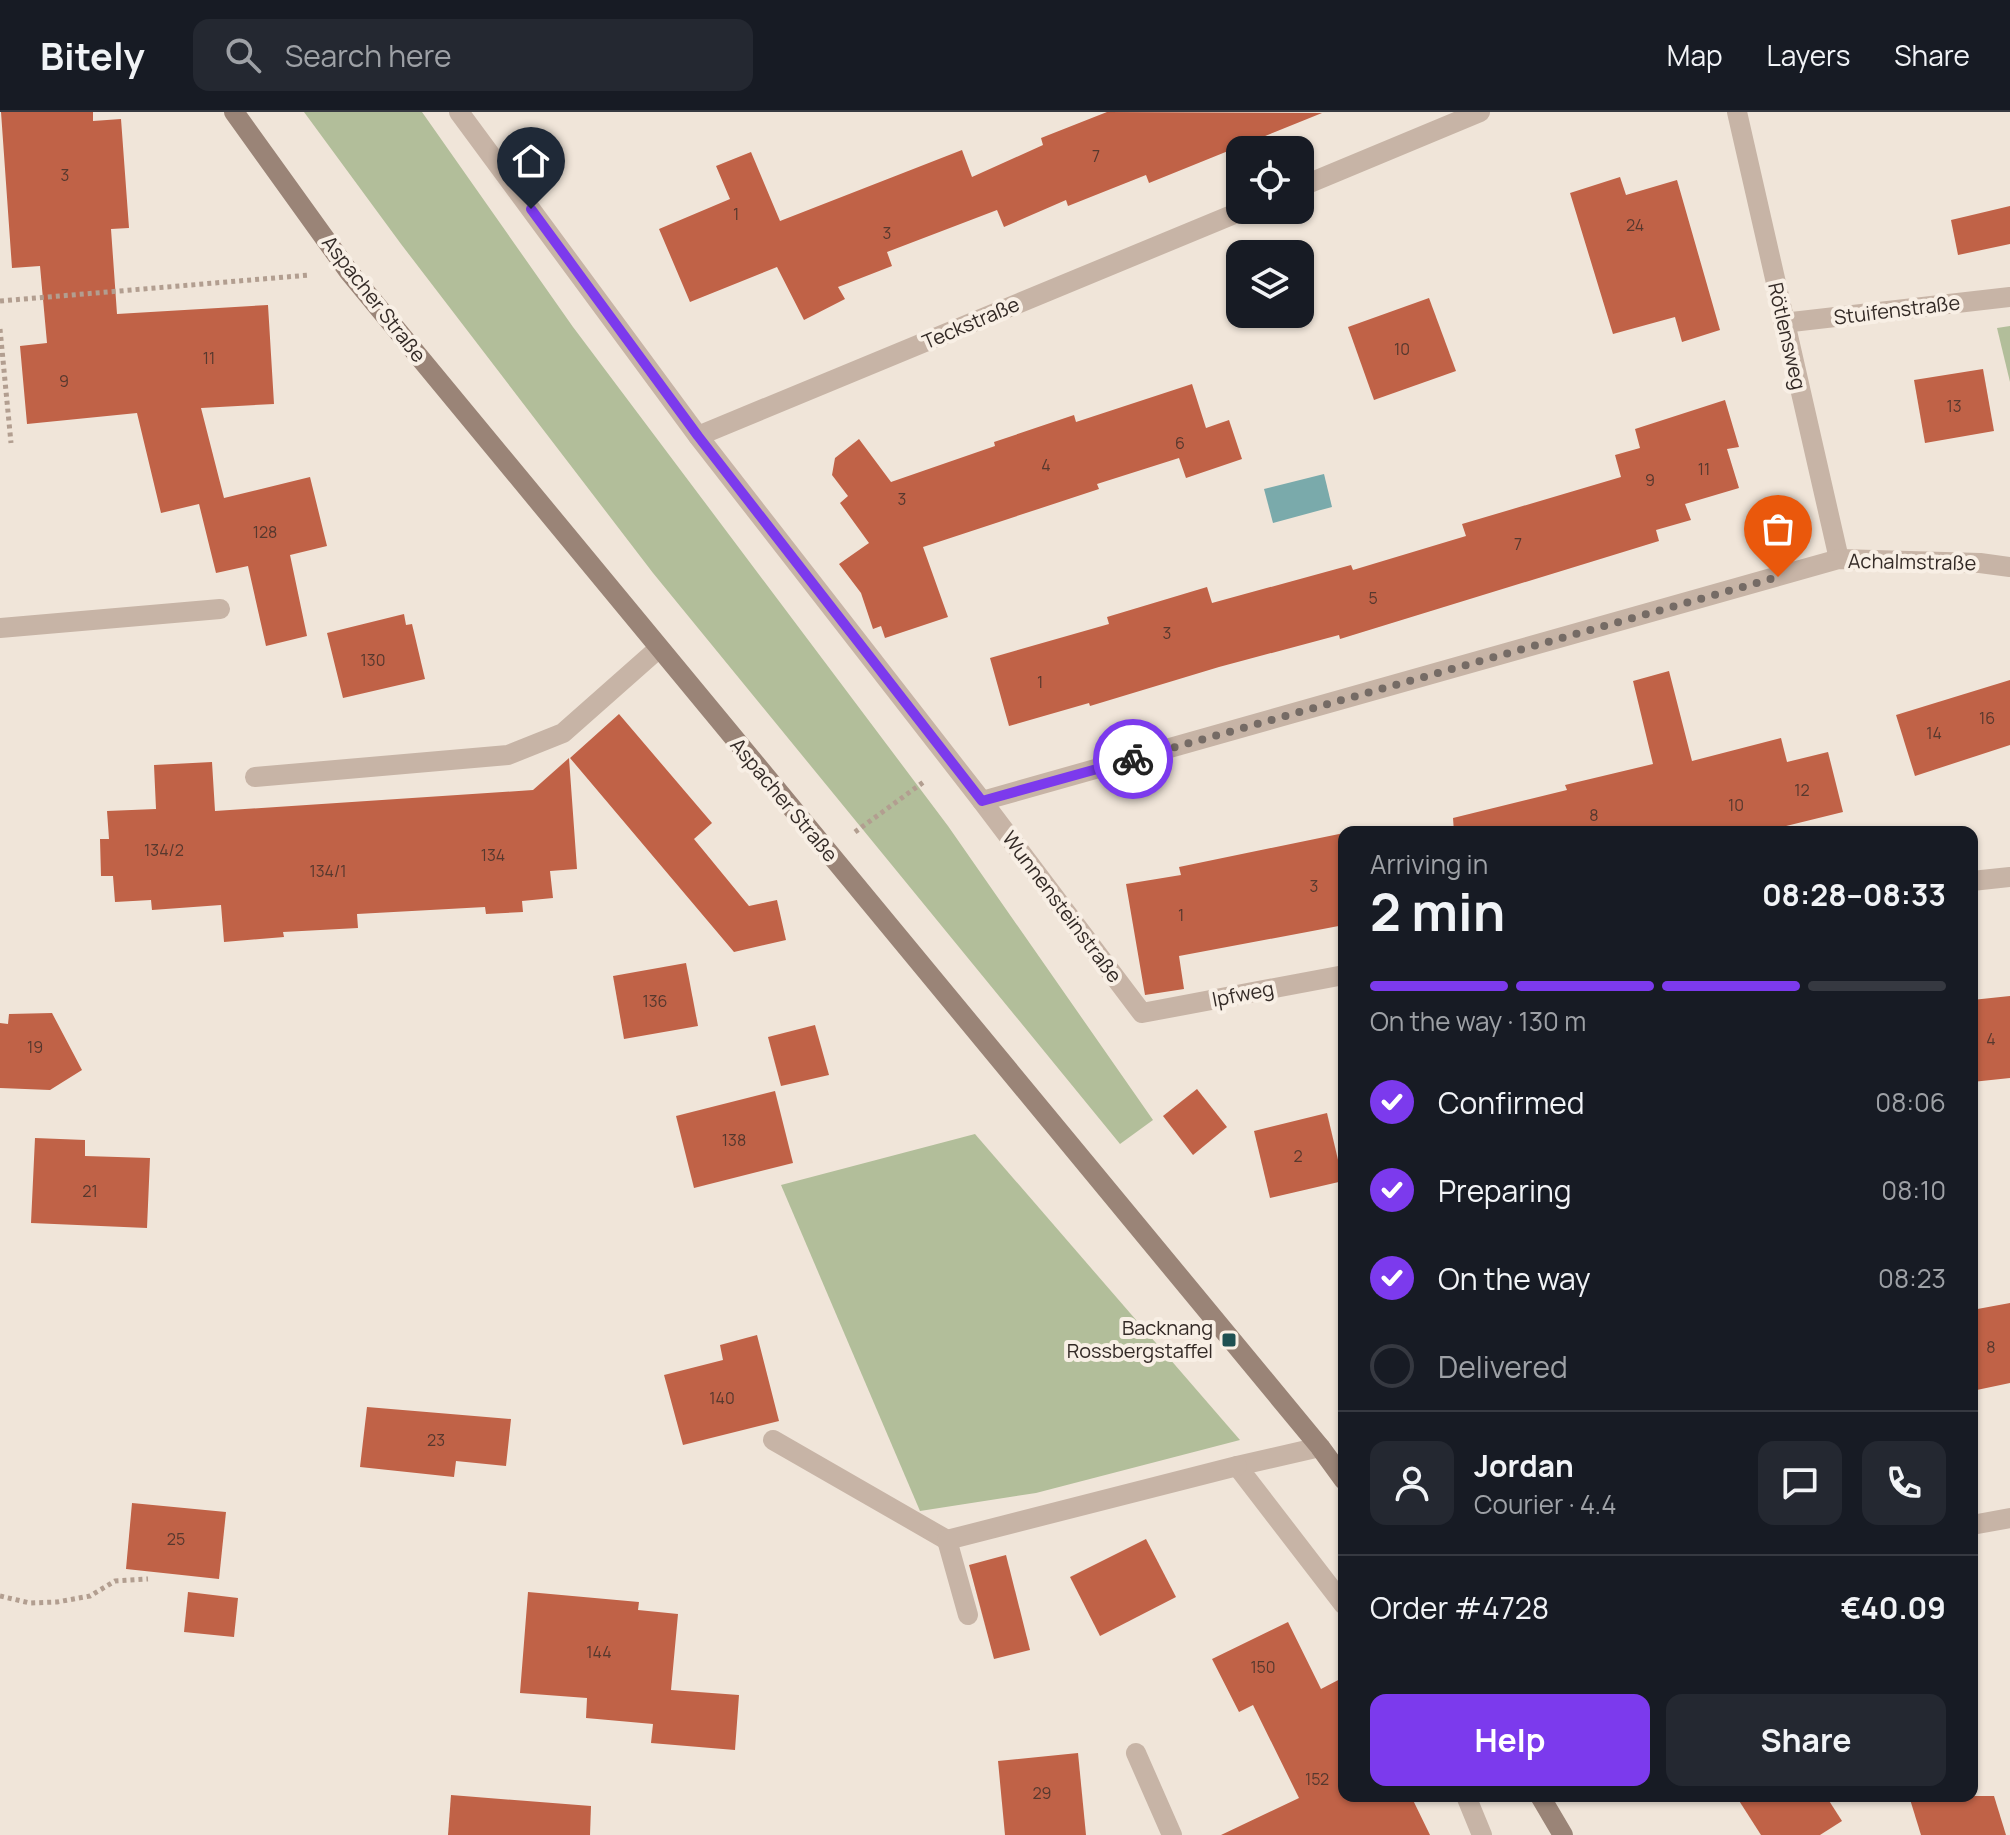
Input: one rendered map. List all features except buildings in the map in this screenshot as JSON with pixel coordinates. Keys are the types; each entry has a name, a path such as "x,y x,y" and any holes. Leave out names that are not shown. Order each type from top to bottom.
{"street":[{"name":"Aspacher Straße","path":"234,112 349,272 1338,1472"},
{"name":"Wunnensteinstraße","path":"459,112 698,436 952,762 1142,1013"},
{"path":"1314,181 1480,112"},
{"name":"Rötlensweg","path":"1737,112 1839,559"},
{"name":"Teckstraße","path":"698,436 1226,217"},
{"name":"Stuifenstraße","path":"1783,323 2010,297"},
{"name":"Achalmstraße","path":"982,801 1839,559 1980,563 2010,567"},
{"path":"0,628 220,609"},
{"path":"255,777 508,755 563,733 658,649"},
{"path":"1978,880 2010,877"},
{"name":"Ipfweg","path":"1142,1013 1338,976"},
{"path":"773,1440 947,1540 1320,1447"},
{"path":"1237,1466 1338,1597"},
{"path":"1978,1524 2010,1518"},
{"path":"947,1540 968,1615"},
{"path":"1136,1753 1172,1835"},
{"path":"1468,1802 1482,1835"},
{"path":"1544,1802 1563,1835"}],"path":[{"path":"0,301 349,272"},
{"path":"0,329 11,443"},
{"path":"827,852 952,762"},
{"path":"0,1596 30,1603 57,1602 90,1596 115,1581 148,1579"}],"green space":[{"path":"304,112 422,112 573,327 948,826 1153,1120 1120,1144 653,573"},
{"path":"2010,326 2010,382 1997,328"},
{"path":"975,1134 1240,1440 1036,1493 920,1511 781,1185"}],"water":[{"path":"1324,474 1332,507 1273,523 1264,489"}],"way so far":[{"path":"1133,759 1778,577"}],"place":[{"name":"Backnang Rossbergstaffel","path":"1229,1340"}],"route":[{"path":"531,209 698,436 982,801 1133,759"}]}
